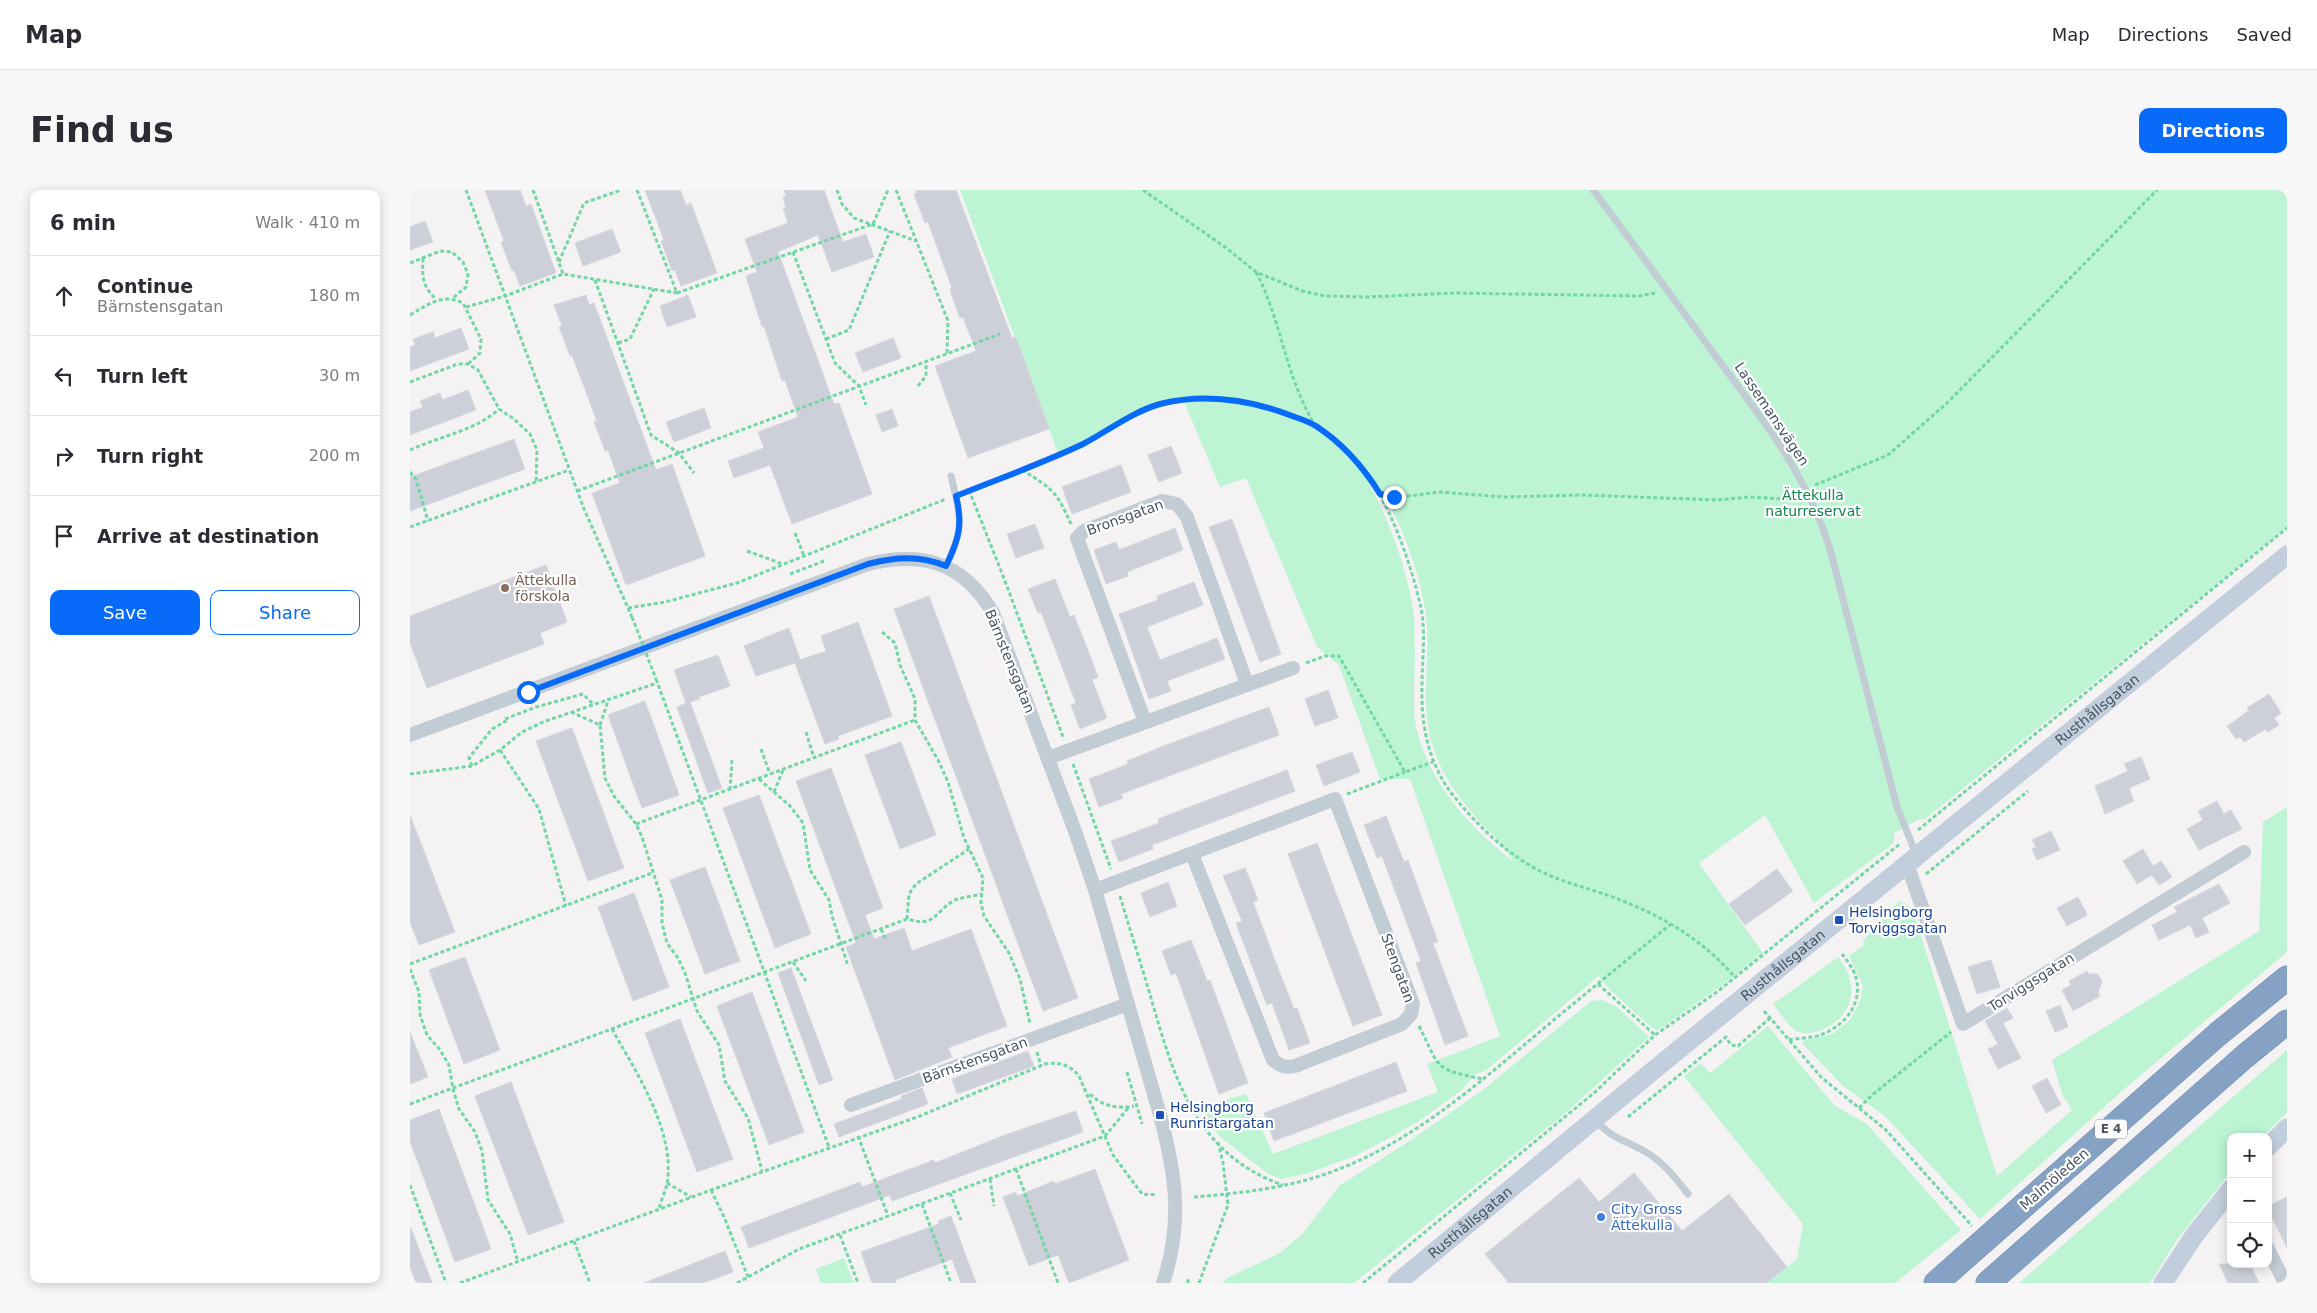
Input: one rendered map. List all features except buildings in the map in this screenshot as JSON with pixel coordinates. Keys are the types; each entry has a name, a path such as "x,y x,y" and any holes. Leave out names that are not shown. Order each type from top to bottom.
{"highway":[{"name":"Malmöleden","path":"1936,1283 2218,1034 2287,978"},
{"name":"E 4","path":"1988,1283 2244,1057 2287,1022"}],"main road":[{"name":"Rusthållsgatan","path":"1396,1283 2287,554"},
{"path":"2272,1143 2287,1128"},
{"path":"2163,1283 2194,1236 2227,1194"}],"street":[{"name":"Bronsgatan","path":"1145,722 1077,538 1084,531 1162,501 1177,504 1187,517 1247,684"},
{"name":"Bärnstensgatan","path":"410,734 868,564 909,558 923,558 946,566 971,583 993,613 1048,758 1095,890 1128,1004 851,1105"},
{"path":"1048,758 1293,668"},
{"path":"1095,890 1335,799"},
{"name":"Stengatan","path":"1192,854 1272,1060 1288,1068 1295,1066 1402,1024 1411,1014 1412,1004 1335,799"},
{"name":"Torviggsgatan","path":"1963,1024 2244,852"},
{"path":"1912,860 1963,1024"},
{"path":"1128,1004 1168,1145 1173,1172 1176,1225 1163,1283"},
{"path":"2272,1257 2285,1283"}],"lane":[{"name":"Lassemansvägen","path":"1593,190 1779,443 1806,489 1821,520 1896,807 1908,838 1912,860"},
{"path":"946,566 960,530 960,514 951,476"},
{"path":"1595,1120 1610,1135 1645,1151 1668,1169 1688,1194"}],"path":[{"path":"466,190 577,491 601,550 632,616 829,1147"},
{"path":"532,190 563,274"},
{"path":"559,262 584,203 621,190"},
{"path":"637,190 677,293"},
{"path":"837,190 842,204 854,218 916,241"},
{"path":"466,307 505,296 563,274 677,293 873,224 888,190"},
{"path":"896,190 948,321 947,354"},
{"path":"1143,190 1225,247 1256,272 1302,291 1326,296 1367,297 1492,292 1638,296 1669,291"},
{"path":"1380,494 1401,497 1440,492 1505,498 1583,495 1716,500 1750,497 1782,499 1888,455 1947,403 2157,190"},
{"path":"826,339 849,330 890,231"},
{"path":"410,263 440,251 452,252 463,262 468,274 466,287 453,298"},
{"path":"793,252 835,363 859,386 866,405"},
{"path":"423,258 422,277 427,291 436,299"},
{"path":"1256,272 1270,304 1291,376 1314,424"},
{"path":"595,280 651,435 679,453 694,473"},
{"path":"618,343 630,339 654,289"},
{"path":"410,315 436,299 453,298 463,303 482,340 480,353 468,364"},
{"path":"577,491 1000,334"},
{"path":"918,386 926,376 926,361"},
{"path":"410,382 458,364 468,364 478,370 499,410 514,419 530,434 537,450 536,482"},
{"path":"628,608 665,602 728,586 1022,470 1082,444 1147,408 1175,401 1206,399 1235,401 1275,409 1314,424 1331,437 1358,464 1380,494 1409,567 1421,609 1424,644 1422,704 1427,745 1444,783 1460,804 1506,850 1556,878 1638,906 1671,924 1703,945 1733,975"},
{"path":"410,450 429,441 488,420 499,410"},
{"path":"410,527 570,470"},
{"path":"1022,470 1050,487 1062,504 1077,538"},
{"path":"410,472 416,480 428,521"},
{"path":"969,490 1005,581 1116,883 1171,1067 1190,1109 1217,1141 1239,1162 1268,1180 1283,1185"},
{"path":"1363,1283 1594,1093 1655,1035 1717,992 2287,528"},
{"path":"795,533 804,556"},
{"path":"747,551 784,564"},
{"path":"792,573 824,561"},
{"path":"882,632 895,643 900,665 915,699 915,720 938,760 948,782 970,850 983,878 981,903 984,916 1009,953 1020,979 1029,1012 1032,1039"},
{"path":"1293,668 1325,656 1339,656 1406,772"},
{"path":"410,774 472,766 500,750 522,732 656,681"},
{"path":"472,766 469,758 492,728 506,722 506,718 533,708 584,694 593,704"},
{"path":"609,698 600,725 605,778 614,796 636,824 662,900 662,923 667,943 678,958 685,973 697,1011 719,1045 725,1081 748,1118 762,1171"},
{"path":"571,712 600,725"},
{"path":"636,824 915,720"},
{"path":"806,732 814,758"},
{"path":"761,749 770,774"},
{"path":"500,750 539,809 566,906"},
{"path":"730,790 732,760"},
{"path":"1335,799 1433,762"},
{"path":"774,792 783,770"},
{"path":"759,779 790,806 803,823 810,870 829,900 832,916 848,966"},
{"path":"906,919 910,894 916,884 970,850"},
{"path":"410,964 652,873"},
{"path":"410,1104 906,919 918,922 930,920 955,900 982,894"},
{"path":"1194,1197 1253,1192 1335,1170 1384,1147 1425,1124 1483,1079 1671,924"},
{"path":"881,929 885,938"},
{"path":"1789,1040 1819,1036 1838,1027 1850,1014 1858,990 1853,970 1842,954"},
{"path":"792,962 806,981"},
{"path":"410,970 419,992 420,1015 427,1035 440,1050 449,1065 459,1109 476,1132 482,1151 488,1200 510,1234 518,1262"},
{"path":"1598,984 1655,1035"},
{"path":"1764,1010 1822,1078 1885,1129 1973,1227"},
{"path":"1411,1014 1420,1026 1438,1066 1456,1074 1483,1079"},
{"path":"1726,1037 1732,1045 1738,1046 1770,1018"},
{"path":"1859,1108 1872,1095 1963,1024"},
{"path":"612,1029 645,1089 662,1129 667,1160 667,1183 659,1210"},
{"path":"460,1283 762,1171 959,1101 1044,1064 1056,1062 1072,1068 1079,1076 1088,1092 1113,1155 1142,1194 1158,1195"},
{"path":"1127,1072 1141,1121"},
{"path":"1088,1092 1103,1104 1134,1106"},
{"path":"737,1283 785,1256 840,1234 1106,1136 1128,1107"},
{"path":"858,1136 888,1216"},
{"path":"1199,1283 1226,1210 1227,1194 1217,1141"},
{"path":"1016,1169 1058,1283"},
{"path":"990,1179 994,1206"},
{"path":"667,1183 691,1197"},
{"path":"410,1185 446,1283"},
{"path":"711,1190 748,1277"},
{"path":"950,1193 961,1220"},
{"path":"922,1204 951,1283"},
{"path":"840,1234 858,1283"},
{"path":"574,1241 590,1283"}],"green space":[{"name":"Ättekulla naturreservat","path":"960,190 2287,190 2287,527 1925,819 1917,820 1895,833 1894,830 1894,843 1814,903 1765,815 1699,863 1763,953 1728,981 1658,1030 1652,1028 1610,990 1599,976 1485,1071 1475,1074 1462,1090 1419,1121 1355,1156 1305,1174 1281,1179 1267,1173 1220,1137 1201,1111 1210,1104 1246,1094 1273,1154 1438,1092 1427,1064 1500,1036 1410,779 1380,779 1339,665 1317,647 1246,478 1220,487 1182,397 1136,412 1098,434 1058,453","holes":["1375,482 1402,531 1422,591 1427,627 1427,717 1433,747 1441,768 1459,797 1503,846 1513,861 1467,820 1442,787 1423,751 1415,723 1415,651 1412,602 1391,530 1369,484"]},
{"path":"2287,807 2287,952 2122,1091 1980,1219 1885,1116 1843,1086 1802,1043 1804,1040 1832,1034 1850,1020 1860,1001 1863,986 1849,956 1864,945 1863,941 1900,901 1907,905 1914,914 1997,1176 2072,1110 2062,1094 2052,1060 2259,931 2263,822"},
{"path":"1838,957 1845,966 1849,976 1851,996 1848,1006 1836,1022 1820,1031 1806,1033 1795,1030 1773,1004"},
{"path":"1603,1000 1617,1007 1649,1037 1568,1111 1354,1283 1222,1283 1227,1278 1280,1253 1304,1232 1339,1186 1411,1140 1483,1090 1591,1001"},
{"path":"1768,1026 1834,1105 1867,1124 1961,1230 1895,1283 1766,1283 1797,1259 1803,1224 1684,1076 1701,1063 1710,1073"},
{"path":"2287,1050 2287,1113 2266,1133 2227,1133 2227,1176 2176,1241 2150,1283 2019,1283"},
{"path":"844,1258 854,1283 821,1283 816,1269"}],"place":[{"name":"Ättekulla förskola","path":"505,588"},
{"name":"Helsingborg Torviggsgatan","path":"1839,920"},
{"name":"Helsingborg Runristargatan","path":"1160,1115"},
{"name":"City Gross Ättekulla","path":"1601,1217"}],"route":[{"path":"528,692 868,564 881,561 923,558 946,566 956,545 960,530 960,514 956,496 1082,444 1147,408 1175,401 1206,399 1256,404 1314,424 1343,448 1371,480 1380,494 1394,497"}]}
